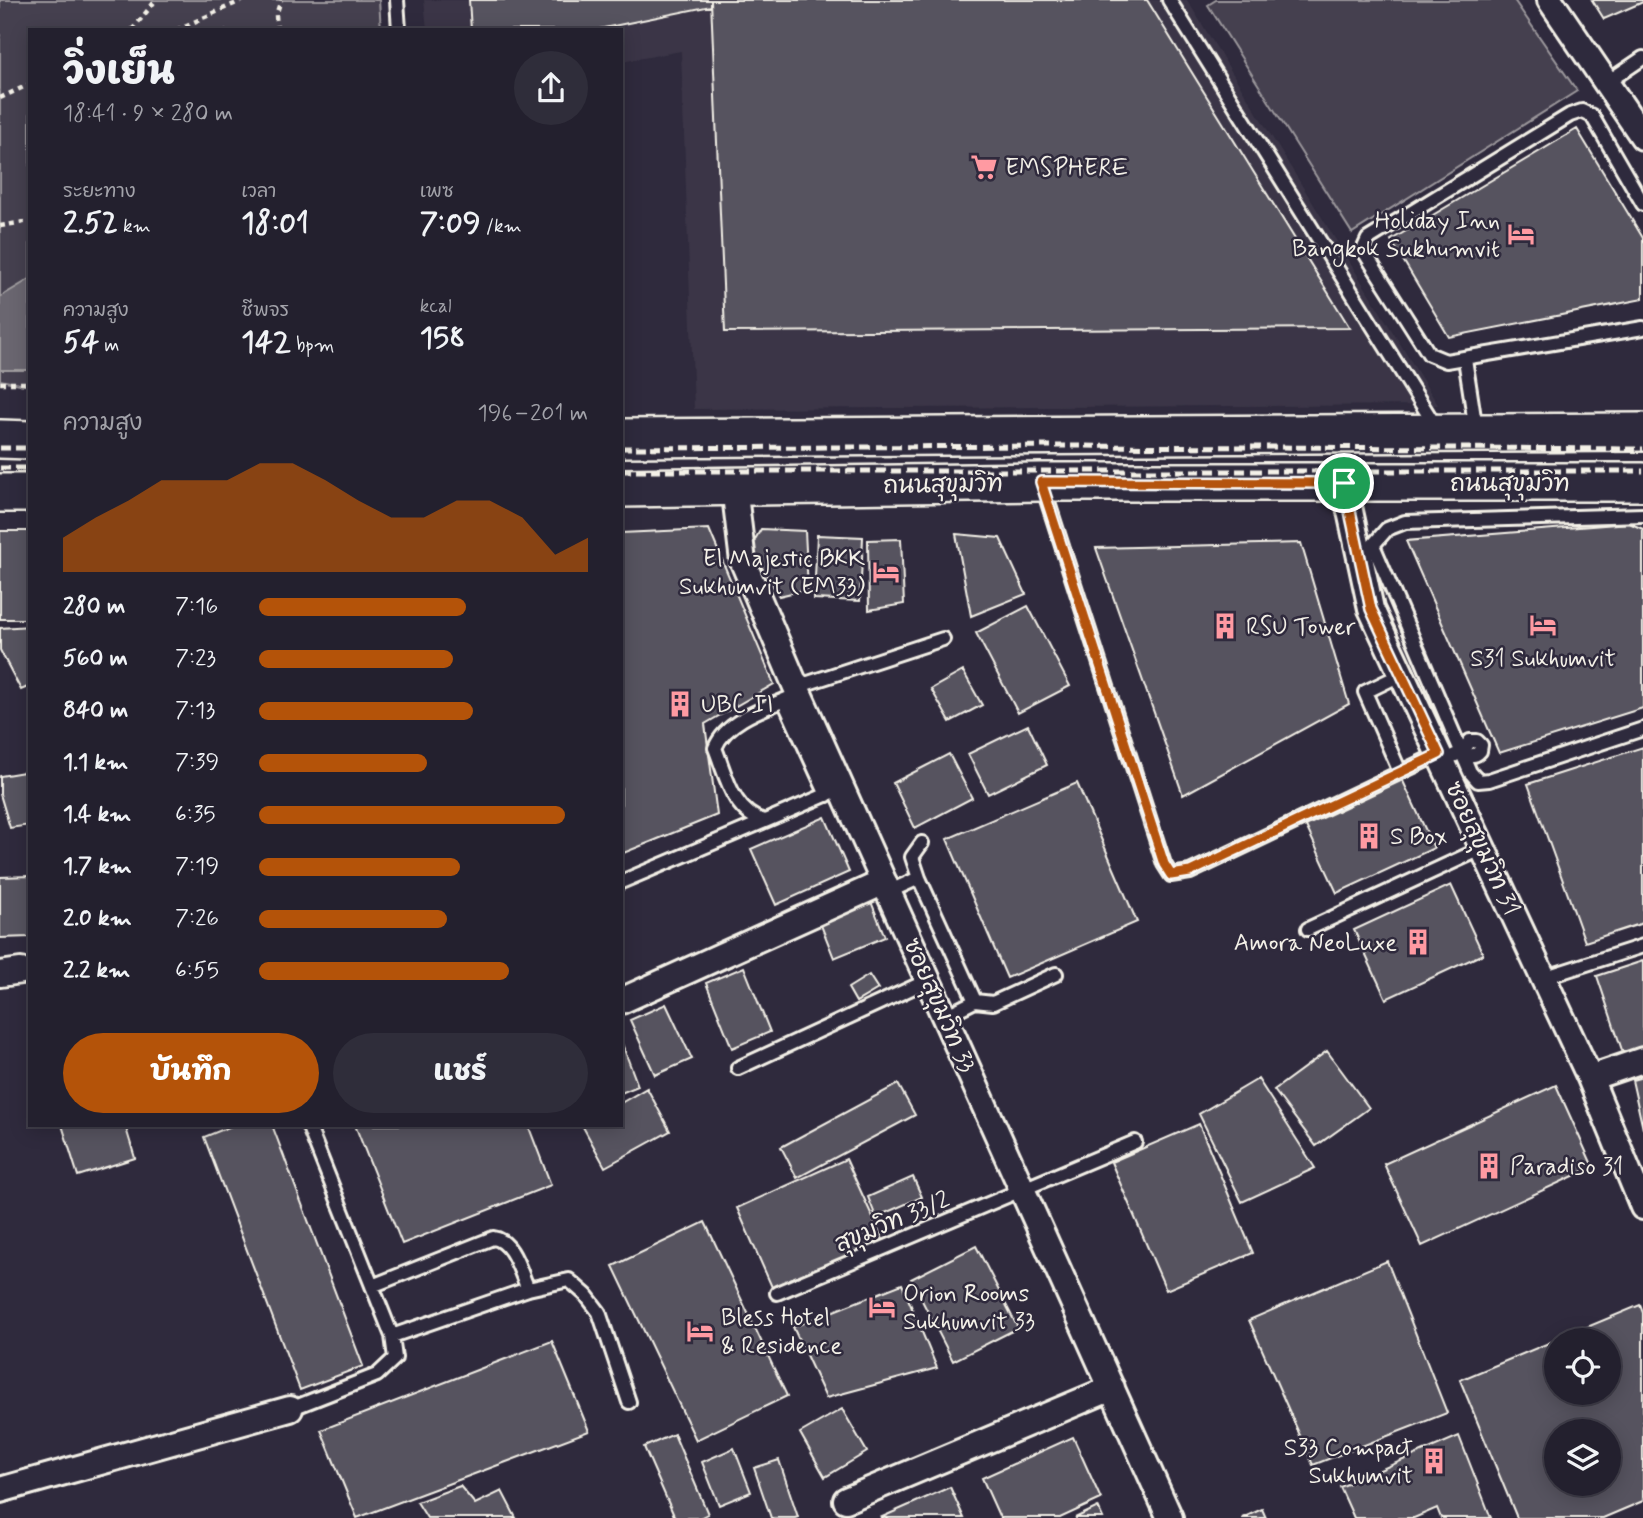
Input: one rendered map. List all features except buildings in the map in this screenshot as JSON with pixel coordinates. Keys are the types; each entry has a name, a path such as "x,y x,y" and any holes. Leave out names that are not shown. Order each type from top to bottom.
{"main road":[{"name":"ถนนสุขุมวิท","path":"623,438 1643,432"},
{"path":"1341,433 1344,483"},
{"path":"0,439 28,440"},
{"name":"ถนนสุขุมวิท","path":"623,488 1041,482 1643,482"},
{"path":"0,493 28,493"}],"street":[{"path":"1550,0 1643,137"},
{"name":"ซอยสุขุมวิท 31","path":"1344,483 1371,609 1402,674 1448,756 1483,848 1590,1078 1643,1207"},
{"name":"ซอยสุขุมวิท 33","path":"734,486 743,562 834,792 886,887 1170,1518"},
{"path":"623,1000 886,887"},
{"path":"1590,1078 1643,1060"},
{"path":"846,1500 1112,1388"},
{"path":"0,1490 290,1409"}],"lane":[{"path":"397,0 400,28"},
{"path":"1169,0 1440,433"},
{"path":"1606,83 1643,58"},
{"path":"1643,204 1591,116 1582,111 1570,115 1368,239 1363,250 1429,354 1446,361 1643,328"},
{"path":"1465,359 1477,434"},
{"path":"1041,482 1164,864 1171,875 1190,872 1400,772 1448,756"},
{"path":"1643,516 1405,522 1387,529 1373,545 1448,756 1478,781 1489,780 1643,730"},
{"path":"765,821 755,819 739,805 715,748 719,738 735,724 793,694 943,639"},
{"path":"1400,772 1365,692 1402,674"},
{"path":"623,881 834,792"},
{"path":"922,843 912,857 919,878 975,1001"},
{"path":"1308,929 1483,848"},
{"path":"886,887 919,878"},
{"path":"1544,978 1643,946"},
{"path":"945,1016 975,1001 993,1003 1056,974"},
{"path":"738,1068 929,980"},
{"path":"290,1409 377,1376 395,1358 392,1336 309,1127"},
{"name":"สุขุมวิท 33/2","path":"778,1293 1135,1142"},
{"path":"372,1286 493,1238 501,1239 507,1244 528,1289"},
{"path":"392,1336 528,1289 569,1280 586,1295 599,1312 629,1402"}],"path":[{"path":"134,28 156,0"},
{"path":"180,28 243,0"},
{"path":"277,28 276,15 281,0"},
{"path":"0,98 28,85"},
{"path":"0,226 28,221"},
{"path":"0,383 28,383"}],"shaded area":[{"path":"0,0 379,0 381,28 28,28 28,386 0,380"},
{"name":"EMSPHERE","path":"424,0 1187,0 1438,405 694,409 681,51 623,62 623,28 427,28"},
{"path":"1216,0 1514,0 1577,91 1352,233 1208,5"},
{"path":"28,280 28,370 0,370 0,297"}],"railway":[{"path":"623,448 1067,446 1643,449"},
{"path":"0,448 28,448"},
{"path":"0,468 28,468"},
{"path":"623,471 1643,471"}],"place":[{"name":"EMSPHERE","path":"984,167"},
{"name":"Holiday Inn Bangkok Sukhumvit","path":"1521,234"},
{"name":"El Majestic BKK Sukhumvit (EM33)","path":"886,572"},
{"name":"S31 Sukhumvit","path":"1543,625"},
{"name":"RSU Tower","path":"1225,626"},
{"name":"UBC II","path":"680,704"},
{"name":"S Box","path":"1369,836"},
{"name":"Amora NeoLuxe","path":"1418,942"},
{"name":"Paradiso 31","path":"1489,1166"},
{"name":"Orion Rooms Sukhumvit 33","path":"882,1307"},
{"name":"Bless Hotel & Residence","path":"700,1331"},
{"name":"S33 Compact Sukhumvit","path":"1434,1461"}],"route":[{"path":"1041,482 1344,483 1371,609 1439,754 1190,872 1171,875 1164,864 1041,482"}]}
